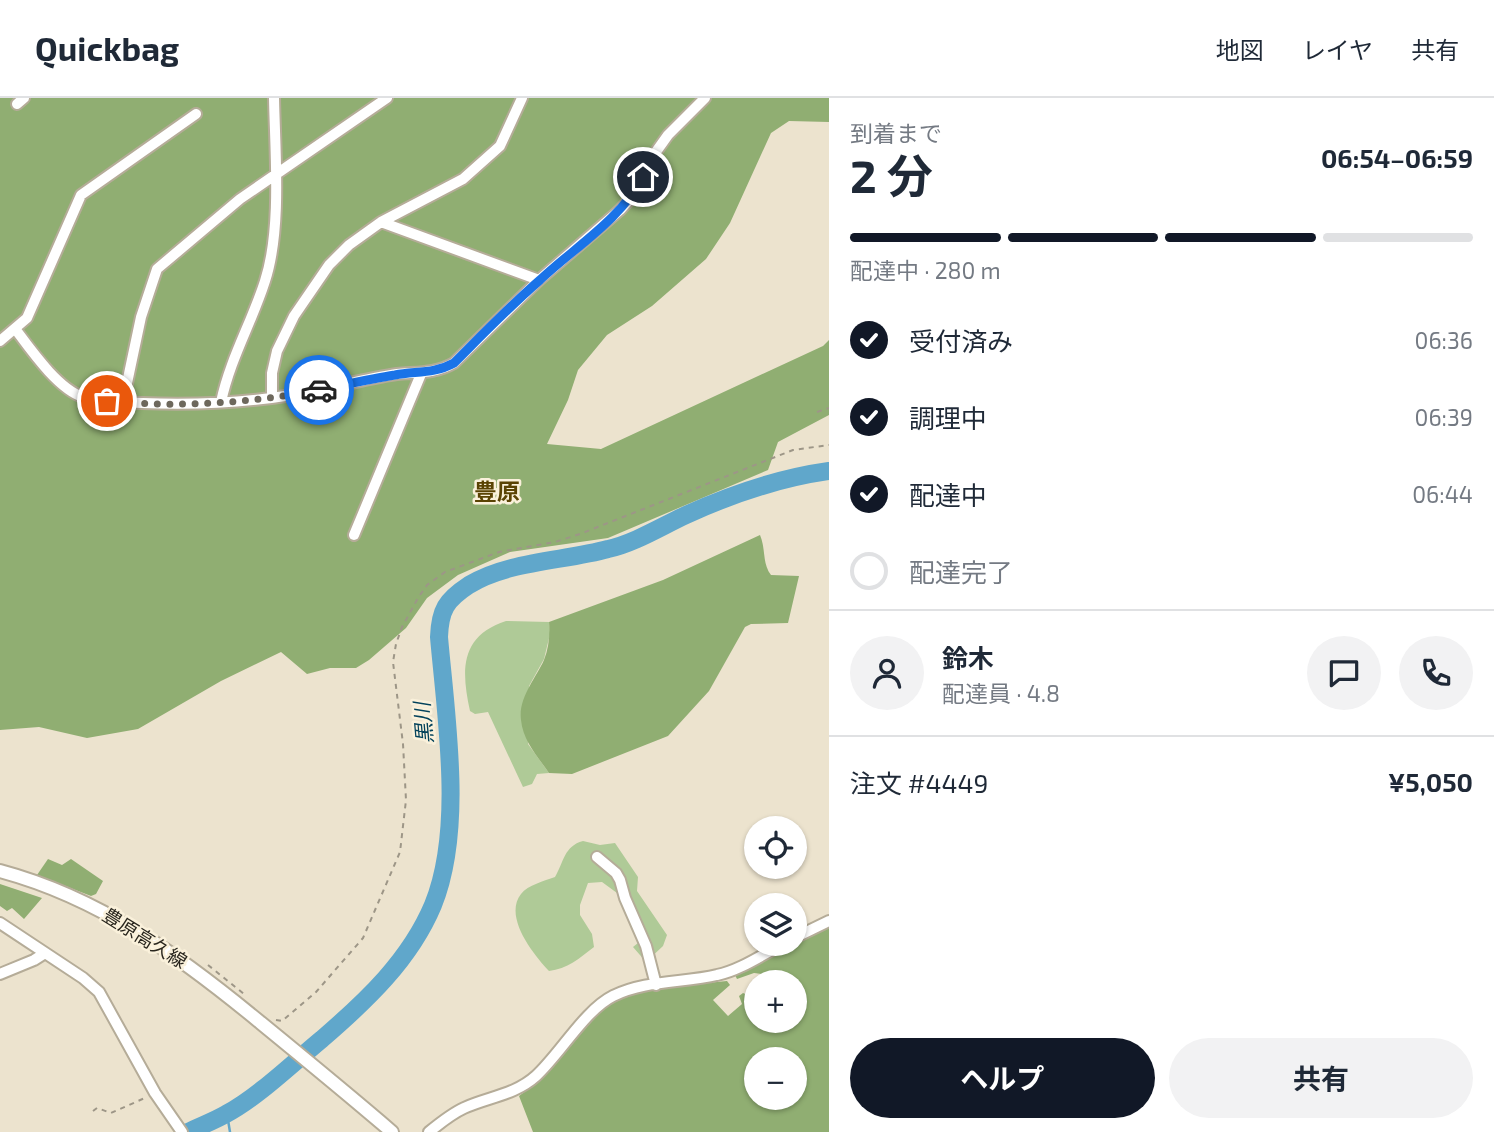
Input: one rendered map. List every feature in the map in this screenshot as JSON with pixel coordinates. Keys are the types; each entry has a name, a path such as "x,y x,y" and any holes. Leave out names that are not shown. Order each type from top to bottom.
{"main road":[{"name":"豊原高久線","path":"0,871 75,897 132,926 274,1026 392,1132"}],"street":[{"path":"221,402 237,349 266,280 274,219 274,98"},
{"path":"122,402 141,317 157,269 240,199 387,98"},
{"path":"272,397 272,373 277,351 305,299 335,258 381,222 463,179 500,146 522,98"},
{"path":"16,330 71,391 91,399 122,402 221,402 272,397 398,374 421,374 444,369 454,363 539,280 620,210 632,197 653,156 668,135 705,98"},
{"path":"0,341 27,318 81,195 196,114"},
{"path":"381,222 539,280"},
{"path":"354,535 421,374"},
{"path":"597,858 616,873 620,880 646,946 656,985"},
{"path":"807,932 829,921"},
{"path":"0,923 99,992 166,1112 181,1132"},
{"path":"0,974 45,953"},
{"path":"429,1132 464,1108 508,1094 523,1086 536,1076 598,1006 613,996 656,985 720,975 759,956"}],"path":[{"path":"817,412 829,408"},
{"path":"274,1026 307,1000 358,946 389,882 400,852 406,800 403,744 393,662 402,627 427,585 445,572 499,552 555,542 580,534 793,450 829,445"},
{"path":"202,963 244,993"},
{"path":"93,1111 97,1108 111,1112 155,1093"}],"green space":[{"path":"0,98 829,98 829,122 789,121 771,133 730,223 706,259 652,306 607,335 578,370 568,400 547,444 601,449 823,346 829,340 829,415 778,442 768,470 608,538 510,552 458,575 427,598 406,628 356,668 330,668 307,674 281,652 221,681 138,729 87,738 39,727 0,730"},
{"path":"760,535 766,566 771,575 799,576 788,623 751,624 745,627 709,691 668,736 572,774 549,773 528,742 522,728 521,712 525,696 546,655 549,622 663,580"},
{"path":"506,621 549,622 550,634 544,659 529,686 528,744 549,773 537,774 532,784 523,787 488,712 475,714 470,711 465,682 467,656 472,645 491,627"},
{"path":"583,841 600,845 615,843 638,877 637,891 667,935 663,946 646,962 633,947 638,943 626,892 617,893 602,882 588,883 580,905 580,915 592,934 594,947 578,959 562,968 549,971 523,935 516,913 516,903 521,894 532,886 555,877 568,851"},
{"path":"48,859 62,865 71,859 103,881 96,894 91,896 37,875"},
{"path":"0,884 42,898 24,919 12,908 7,911 0,906"},
{"path":"829,926 829,1132 533,1132 519,1096 544,1077 601,1009 615,999 643,989 727,981 730,985 713,1000 728,1016 742,1004 739,996 743,993 744,1033 807,1033 807,970 745,970 771,956 807,956 807,937"},
{"path":"744,970 744,977 737,979 735,975"}],"waterway":[{"name":"黒川","path":"188,1132 221,1117 251,1098 338,1025 399,962 433,905 448,842 450,808 448,737 439,637 443,613 450,601 469,585 501,571 618,546 738,494 774,482 829,471"},
{"path":"227,1114 230,1132"}],"way so far":[{"path":"107,401 168,404 226,402 319,390"}],"district":[{"name":"豊原","path":"497,492"}],"route":[{"path":"319,390 398,374 421,374 444,369 454,363 539,280 620,210 632,197 643,177"}]}
